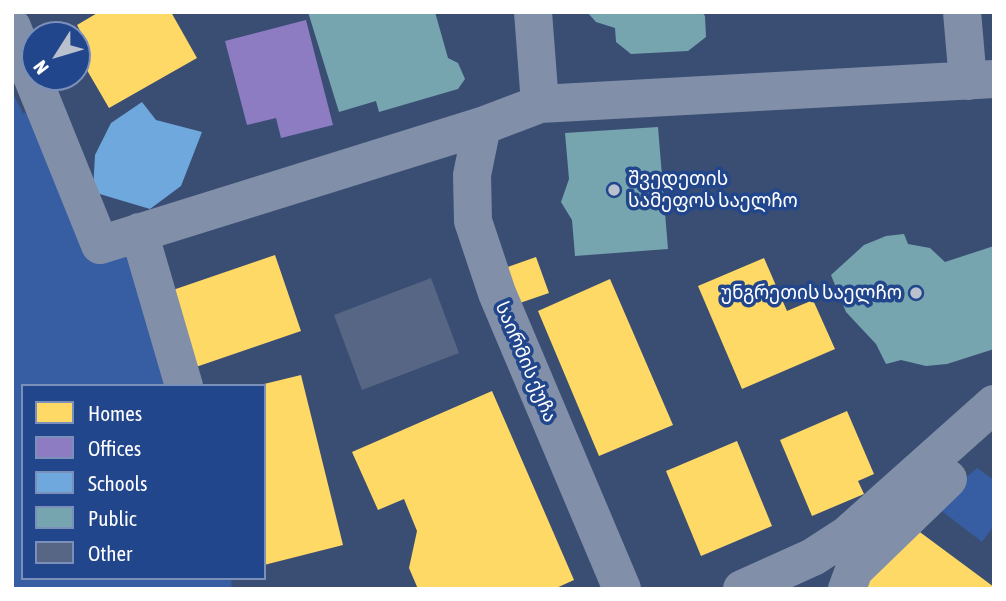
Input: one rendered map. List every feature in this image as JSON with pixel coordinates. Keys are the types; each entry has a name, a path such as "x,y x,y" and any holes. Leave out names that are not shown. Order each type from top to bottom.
{"street":[{"path":"12,18 27,12"},
{"path":"533,12 540,104"},
{"path":"12,27 100,245 482,126 540,104 981,80 962,12"},
{"name":"საირმის ქუჩა","path":"482,126 472,175 473,221 497,293 622,589"},
{"path":"139,232 183,384"},
{"path":"742,589 813,557 847,535 989,419"},
{"path":"847,589 854,570 989,419"}],"shaded area":[{"path":"12,92 23,113 41,111 99,261 136,250 174,384 21,384 21,580 231,580 232,589 12,589"},
{"path":"977,468 994,480 994,525 982,542 934,505"}],"building: Homes":[{"path":"99,12 171,12 197,58 109,108 91,77 91,21 84,21"},
{"path":"275,255 301,331 193,368 167,292"},
{"path":"536,257 549,293 514,305 502,269"},
{"path":"764,258 787,311 813,300 835,349 742,389 698,286"},
{"path":"610,279 673,425 599,456 538,311"},
{"path":"301,375 343,545 266,564 266,384"},
{"path":"492,391 574,580 554,589 418,589 409,568 417,531 404,499 378,510 352,452"},
{"path":"847,411 874,474 858,481 864,494 812,516 780,440"},
{"path":"737,441 772,526 701,556 666,471"},
{"path":"909,524 994,589 869,589 864,585"}],"building: Offices":[{"path":"306,20 333,125 281,138 276,118 247,125 225,41"}],"building: Schools":[{"path":"142,102 156,120 202,132 181,186 150,209 93,192 95,155 111,123"}],"building: Public":[{"path":"308,12 435,12 448,58 458,63 465,79 458,89 379,112 376,101 339,112"},
{"path":"587,12 702,12 705,16 706,37 688,51 631,54 616,42 615,28 596,22"},
{"name":"შვედეთის სამეფოს საელჩო","path":"658,127 668,249 575,256 572,220 561,202 569,179 565,133"},
{"name":"უნგრეთის საელჩო","path":"904,234 908,244 930,248 945,262 994,246 994,349 947,364 926,366 901,360 886,364 876,344 846,312 831,275 864,245 886,236"}],"building: Other":[{"path":"431,278 459,353 362,390 334,315"}],"place":[{"name":"შვედეთის სამეფოს საელჩო","path":"614,190"},
{"name":"უნგრეთის საელჩო","path":"916,293"}]}
